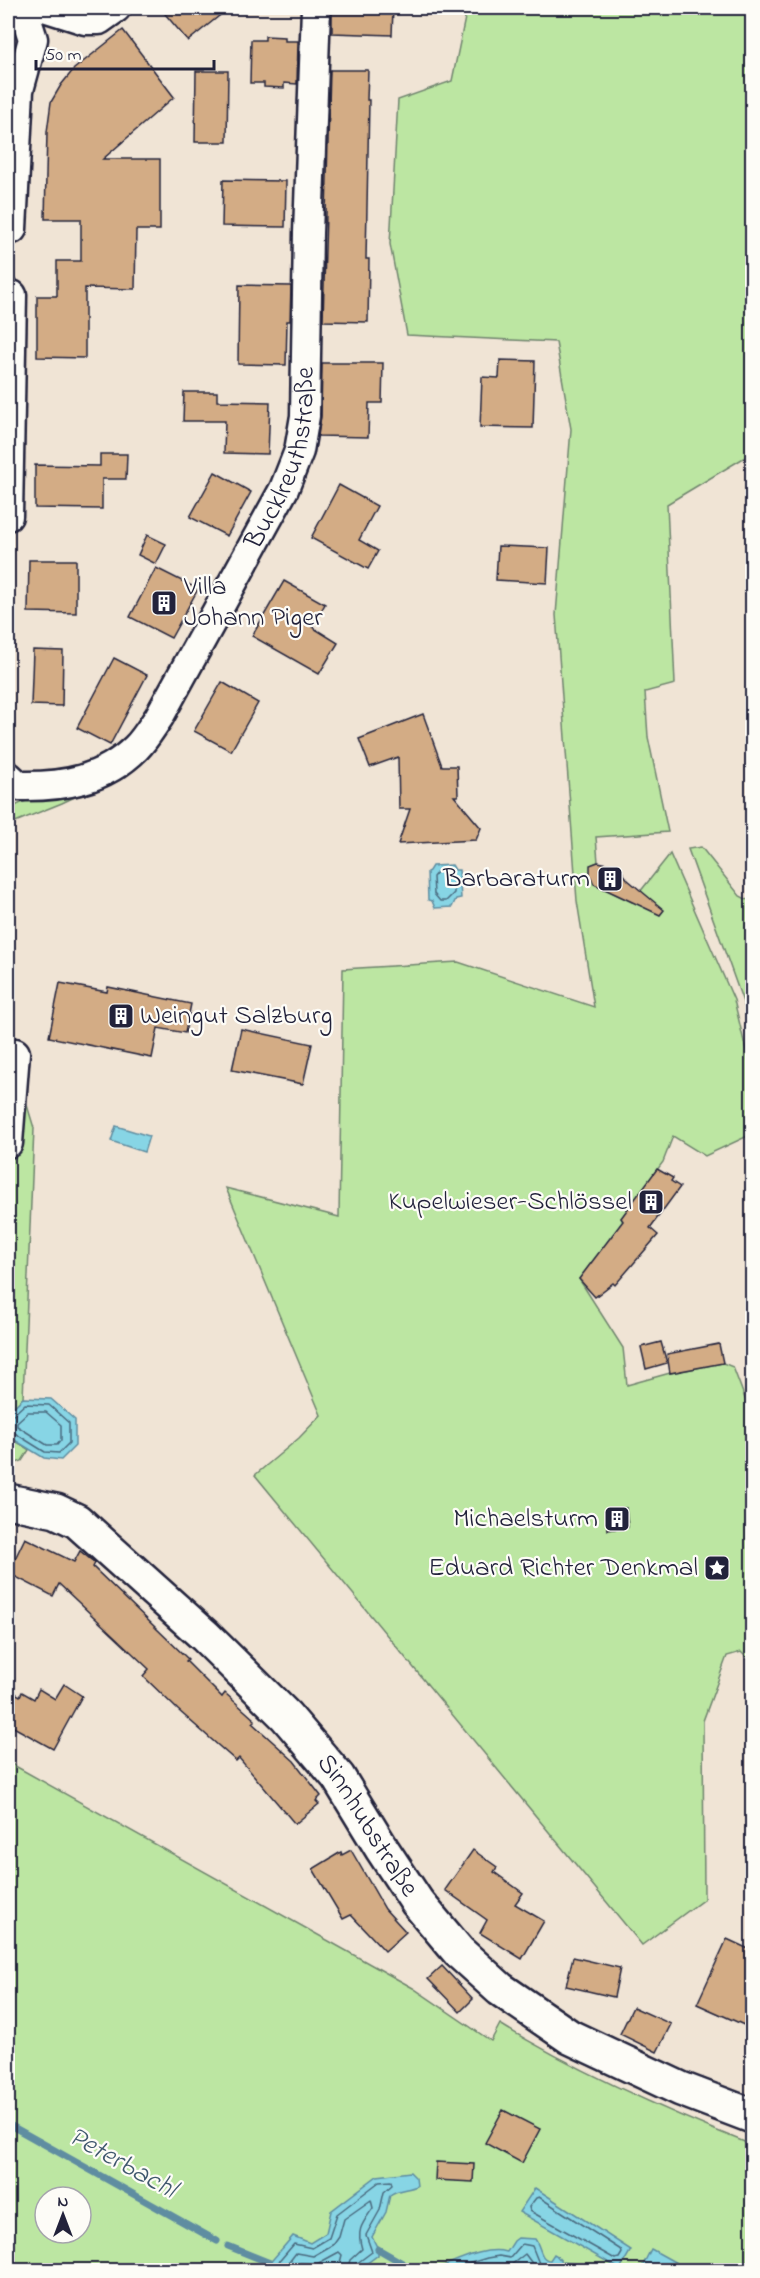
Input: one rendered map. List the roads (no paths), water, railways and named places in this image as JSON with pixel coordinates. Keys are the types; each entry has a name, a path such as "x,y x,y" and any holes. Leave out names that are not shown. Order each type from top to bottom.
{"street":[{"path":"12,229 19,90 33,39 23,8"},
{"path":"47,8 85,20 99,20 116,8"},
{"name":"Bucklreuthstraße","path":"13,781 59,785 80,781 107,770 123,760 138,746 165,707 284,489 292,469 299,451 305,416 308,233 316,8"},
{"path":"8,516 10,295"},
{"path":"8,1143 15,1053"},
{"name":"Sinnhubstraße","path":"8,1501 56,1511 77,1521 205,1636 286,1716 338,1777 417,1902 459,1952 500,1989 570,2037 681,2089 753,2116"}],"water":[{"path":"452,865 455,870 459,870 461,898 456,899 452,907 435,908 432,901 428,900 427,872 432,866"},
{"path":"116,1126 149,1136 144,1152 111,1141"},
{"path":"23,1398 51,1399 75,1420 75,1446 61,1460 44,1458 8,1436 8,1412"},
{"path":"410,2172 416,2178 417,2186 390,2195 386,2212 372,2237 378,2249 378,2255 358,2270 273,2270 267,2266 293,2236 310,2243 326,2233 331,2211 377,2176"},
{"path":"535,2188 631,2250 620,2269 519,2212"},
{"path":"518,2238 535,2239 544,2258 550,2260 554,2254 562,2262 583,2265 586,2270 437,2270 481,2252 507,2252"},
{"path":"651,2249 689,2270 641,2269"}],"waterway":[{"name":"Peterbachl","path":"8,2124 217,2241"},
{"name":"Peterbachl","path":"228,2246 270,2263"},
{"name":"Peterbachl","path":"378,2249 404,2264"}],"place":[{"name":"Villa Johann Piger","path":"164,603"},
{"name":"Barbaraturm","path":"610,879"},
{"name":"Weingut Salzburg","path":"121,1016"},
{"name":"Kupelwieser-Schlössel","path":"651,1202"},
{"name":"Michaelsturm","path":"617,1519"},
{"name":"Eduard Richter Denkmal","path":"717,1568"}]}
